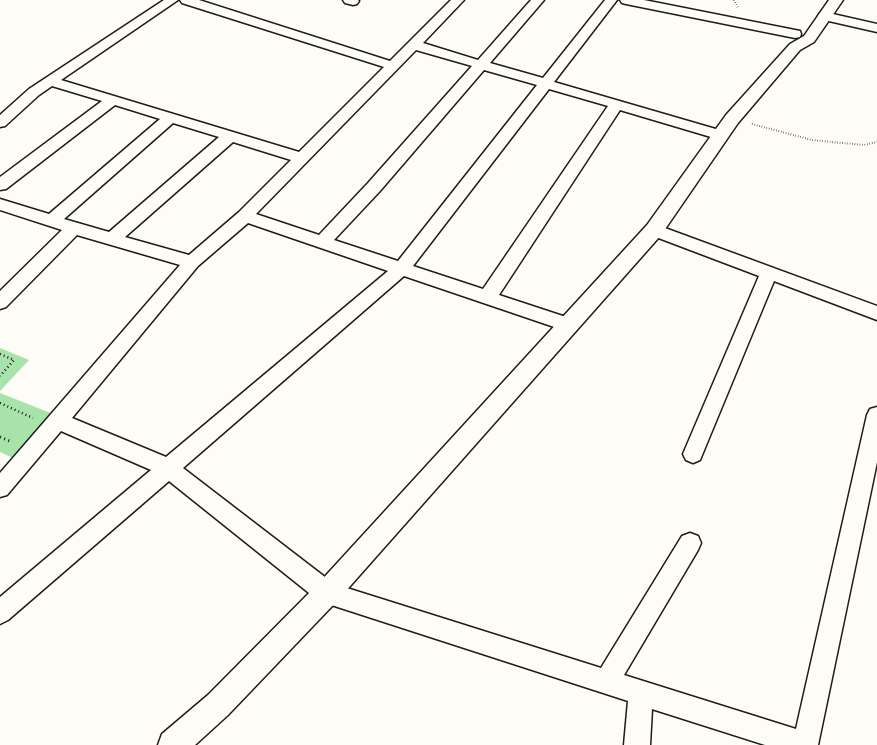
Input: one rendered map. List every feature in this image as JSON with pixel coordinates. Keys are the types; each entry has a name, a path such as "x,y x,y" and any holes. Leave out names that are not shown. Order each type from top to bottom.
{"main road":[{"path":"173,745 218,705 327,593 654,230 726,127 797,35 809,39 836,0"}],"street":[{"path":"0,122 34,92 172,0"},
{"path":"186,0 393,66"},
{"path":"0,488 192,262 245,216 458,0"},
{"path":"322,242 374,187 538,0"},
{"path":"0,612 402,269 611,0"},
{"path":"626,0 797,35"},
{"path":"824,16 877,28"},
{"path":"414,45 617,104 726,127"},
{"path":"51,81 302,158"},
{"path":"0,185 113,100"},
{"path":"487,298 617,104"},
{"path":"51,221 170,118"},
{"path":"112,239 230,136"},
{"path":"0,204 74,228 192,262"},
{"path":"245,216 569,325"},
{"path":"0,302 74,228"},
{"path":"654,230 877,313"},
{"path":"692,454 769,273"},
{"path":"58,420 168,468 327,593 805,745 877,415"},
{"path":"607,681 690,543"},
{"path":"637,745 641,692"}],"path":[{"path":"726,127 812,140 864,145 877,142"},
{"path":"0,354 14,360 0,376"},
{"path":"0,403 36,420"},
{"path":"0,437 17,444"}],"green space":[{"path":"0,348 29,360 0,391"},
{"path":"0,393 53,414 15,459 0,452"}]}
